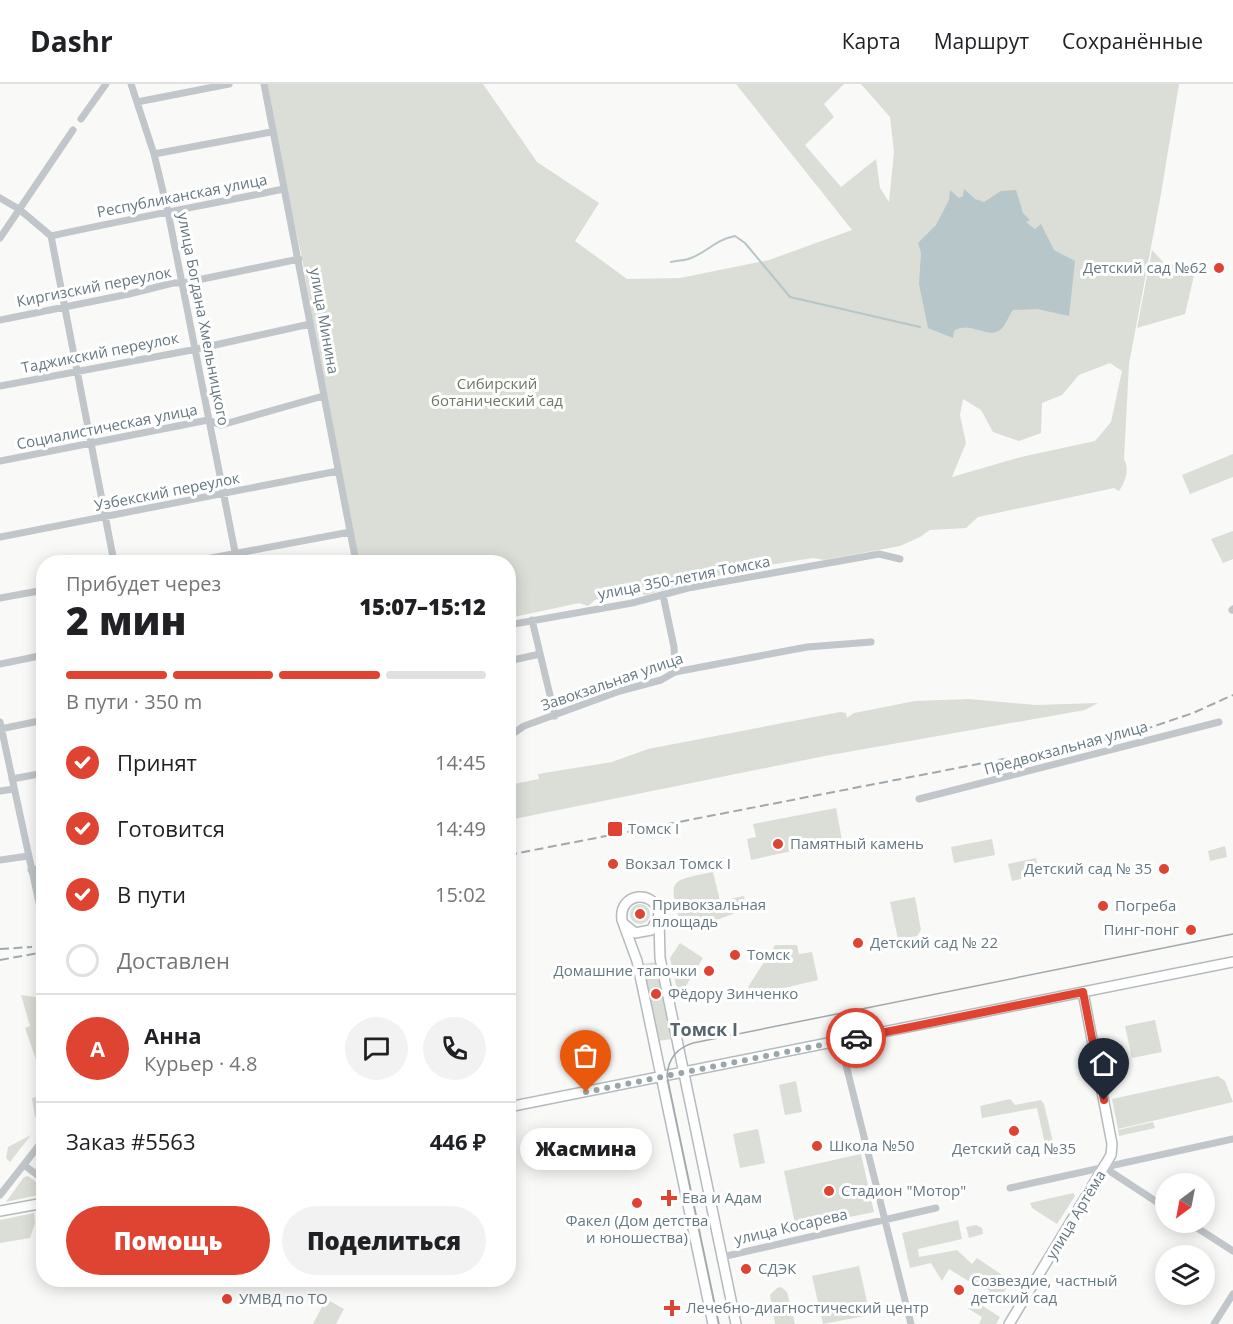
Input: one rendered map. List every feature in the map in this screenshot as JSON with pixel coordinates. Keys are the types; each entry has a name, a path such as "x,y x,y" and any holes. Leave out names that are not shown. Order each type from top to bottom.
{"main road":[{"path":"712,1324 637,961 624,924 623,908 634,897 650,899 657,908 659,916 660,958 736,1324"},
{"path":"624,924 632,932 644,933 653,928 659,916"},
{"path":"516,1105 1233,962"},
{"name":"улица Артёма","path":"1010,1324 1111,1155 1112,1144 1083,992"},
{"path":"0,1211 36,1204"}],"street":[{"path":"81,119 106,84"},
{"name":"улица Богдана Хмельницкого","path":"131,84 154,154 168,212 235,554"},
{"path":"137,102 229,84"},
{"name":"улица Минина","path":"264,84 355,555"},
{"path":"0,238 73,130"},
{"path":"154,154 272,132"},
{"name":"Республиканская улица","path":"51,236 284,189"},
{"path":"0,198 19,209 51,236 75,371 113,555"},
{"name":"Киргизский переулок","path":"0,320 299,259"},
{"name":"Таджикский переулок","path":"0,386 196,349 310,324"},
{"name":"Социалистическая улица","path":"0,461 208,420 221,424 323,396"},
{"name":"Узбекский переулок","path":"0,537 223,496 338,471"},
{"path":"229,555 350,532"},
{"name":"улица 350-летия Томска","path":"516,623 632,603 688,588 879,554 900,559"},
{"path":"0,598 36,591"},
{"path":"663,595 674,647 675,672"},
{"path":"532,620 555,716"},
{"name":"Завокзальная улица","path":"516,732 524,726 620,691 661,680 675,672 807,647 871,642"},
{"path":"516,659 540,654"},
{"path":"0,664 36,657"},
{"path":"36,721 0,727 36,892"},
{"name":"Предвокзальная улица","path":"920,799 1219,722"},
{"path":"12,779 36,774"},
{"path":"0,791 14,789"},
{"path":"0,860 28,856"},
{"path":"31,870 36,869"},
{"path":"845,1061 880,1210 887,1220 911,1324"},
{"path":"1010,1188 1233,1139"},
{"path":"0,1196 36,1149"},
{"path":"24,1165 36,1174"},
{"path":"1105,1168 1155,1201"},
{"name":"улица Косарева","path":"722,1257 936,1208"},
{"path":"1205,1233 1233,1251"},
{"path":"1214,1324 1233,1294"}],"green space":[{"name":"Сибирский ботанический сад","path":"266,84 483,84 537,162 599,203 575,241 627,279 680,278 769,260 852,230 736,84 844,84 824,104 834,117 805,145 841,187 876,159 880,188 889,202 894,152 890,117 861,84 1179,84 1129,364 1124,459 1127,472 1119,491 1114,488 978,517 966,528 930,530 900,546 824,560 813,558 769,565 750,571 704,578 646,595 633,592 595,600 588,606 579,603 516,616 516,555 358,555 325,395 302,258 274,132","holes":["1110,363 1122,371 1111,422 1095,441 1021,457 952,477 966,443 960,415 963,399 981,410 993,432 1019,441 1041,433 1042,403 1062,395 1079,375"]},
{"path":"1152,250 1165,264 1196,267 1185,314 1137,328"},
{"path":"1233,454 1233,477 1190,494 1182,475"},
{"path":"1233,531 1233,559 1223,563 1211,539"},
{"path":"969,699 1036,705 1098,703 1085,710 825,756 516,819 516,784 539,779 538,774 612,762 648,749 840,712 846,713 847,718 854,713 915,701"},
{"path":"836,808 842,840 751,860 747,839 756,837 753,824"},
{"path":"992,839 995,855 954,863 951,847"},
{"path":"1225,846 1227,857 1210,861 1208,851"},
{"path":"1036,858 1039,875 1012,881 1008,864"},
{"path":"713,872 720,901 744,896 745,901 738,912 695,928 680,923 674,898 676,884 680,880"},
{"path":"915,897 921,930 917,936 898,939 890,902"},
{"path":"640,904 647,907 650,914 647,921 640,924 633,921 630,914 633,907"},
{"path":"680,943 703,958 684,989 677,990 670,958"},
{"path":"775,945 797,945 799,954 812,952 818,980 754,995 748,987"},
{"path":"655,962 671,1039 658,1041 642,964"},
{"path":"21,995 36,998 36,1059 25,1028 30,1026"},
{"path":"1155,1020 1162,1052 1132,1058 1125,1026"},
{"path":"1218,1076 1225,1081 1233,1102 1118,1129 1112,1099"},
{"path":"796,1081 802,1112 785,1115 779,1085"},
{"path":"36,1097 36,1117 35,1117 32,1098"},
{"path":"1010,1099 1015,1105 1041,1100 1053,1142 1045,1144 1037,1108 982,1118 980,1106"},
{"path":"1153,1122 1155,1128 1119,1136 1118,1130"},
{"path":"758,1129 765,1163 740,1168 733,1134"},
{"path":"31,1135 10,1162 6,1158 8,1147"},
{"name":"Стадион \"Мотор\"","path":"861,1154 874,1212 796,1228 784,1171"},
{"path":"28,1176 36,1182 36,1196 6,1202 24,1177"},
{"path":"1073,1193 1075,1196 1057,1224 1032,1208 1030,1203"},
{"path":"34,1213 35,1223 30,1238 0,1243 0,1220"},
{"path":"958,1220 962,1239 918,1249 919,1257 957,1250 972,1264 977,1258 1011,1281 998,1301 990,1297 989,1290 978,1287 949,1269 942,1281 931,1263 910,1268 902,1233"},
{"path":"976,1225 982,1228 983,1234 969,1238 966,1227"},
{"path":"859,1266 870,1315 823,1324 812,1276"},
{"path":"781,1287 787,1292 795,1324 775,1324 770,1295"},
{"path":"326,1299 344,1309 336,1324 313,1324"},
{"path":"981,1305 1000,1317 996,1324 979,1324 982,1317 967,1308 978,1309"}],"shaded area":[{"path":"964,189 975,199 984,202 1001,191 1016,190 1023,213 1030,220 1026,222 1035,229 1041,224 1054,250 1075,261 1069,316 1037,309 1013,310 998,331 992,333 960,328 954,331 953,338 928,328 919,284 921,253 918,243 936,225 949,200 950,190 959,198 963,196"}],"waterway":[{"path":"671,262 689,259 722,240 735,236 745,243 790,297 920,327"}],"tram line":[{"path":"719,1324 667,1076 671,1059 682,1048 693,1043 1233,934"}],"railway":[{"path":"516,853 1128,735 1193,713 1233,695"},
{"path":"0,949 32,947"},
{"path":"0,960 36,953"}],"way so far":[{"path":"586,1092 856,1038"}],"place":[{"name":"Детский сад №62","path":"1219,268"},
{"name":"Томск I","path":"615,829"},
{"name":"Памятный камень","path":"778,844"},
{"name":"Вокзал Томск I","path":"613,864"},
{"name":"Детский сад № 35","path":"1164,869"},
{"name":"Погреба","path":"1103,906"},
{"name":"Привокзальная площадь","path":"640,914"},
{"name":"Пинг-понг","path":"1191,930"},
{"name":"Детский сад № 22","path":"858,943"},
{"name":"Томск","path":"735,955"},
{"name":"Домашние тапочки","path":"709,971"},
{"name":"Фёдору Зинченко","path":"656,994"},
{"name":"Жасмина","path":"586,1092"},
{"name":"Детский сад №35","path":"1014,1131"},
{"name":"Школа №50","path":"817,1146"},
{"name":"Стадион \"Мотор\"","path":"829,1191"},
{"name":"Ева и Адам","path":"669,1198"},
{"name":"Факел (Дом детства и юношества)","path":"637,1203"},
{"name":"СДЭК","path":"746,1269"},
{"name":"Созвездие, частный детский сад","path":"959,1290"},
{"name":"УМВД по ТО","path":"227,1299"},
{"name":"Лечебно-диагностический центр","path":"672,1308"}],"district":[{"name":"Томск I","path":"704,1030"}],"route":[{"path":"856,1038 1083,992 1104,1100"}]}
